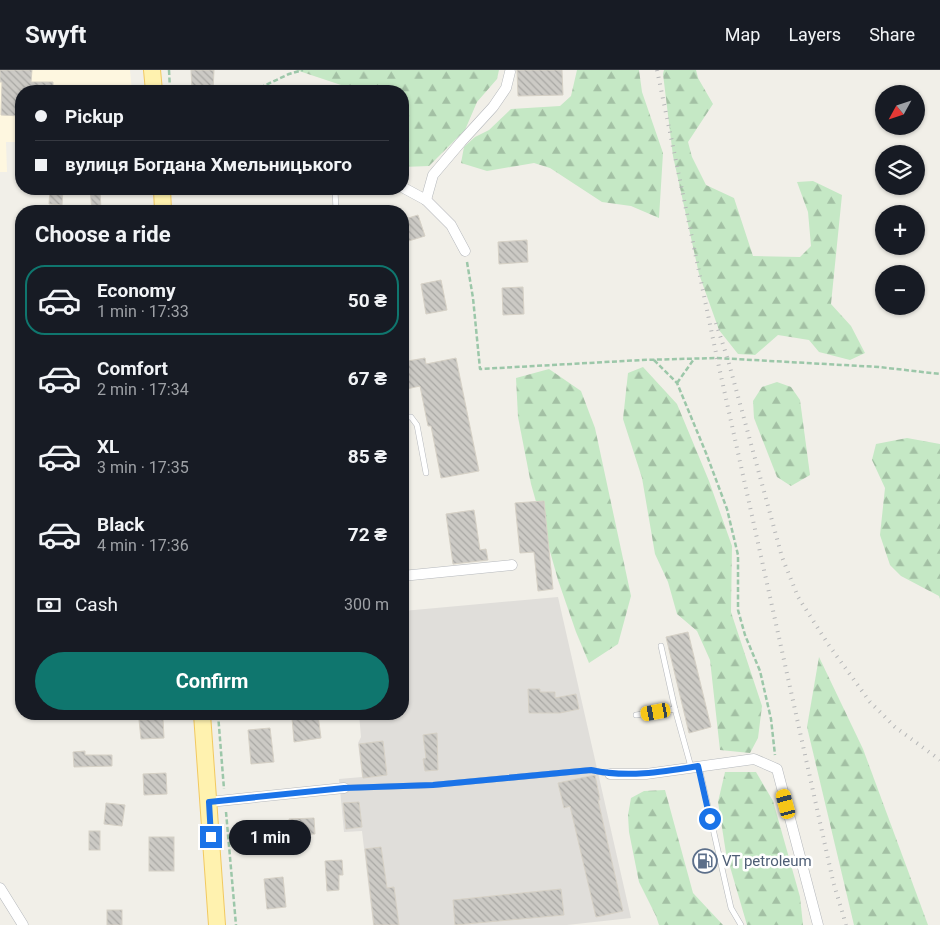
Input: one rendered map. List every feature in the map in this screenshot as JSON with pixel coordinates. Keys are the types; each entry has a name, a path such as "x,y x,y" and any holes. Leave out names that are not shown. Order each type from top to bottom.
{"main road":[{"path":"152,70 153,85"},
{"path":"203,720 217,802 217,925"}],"street":[{"path":"426,200 433,175 493,107 506,88 510,72"},
{"path":"409,191 426,200 451,225 465,252"},
{"path":"409,575 512,565"},
{"path":"610,774 646,774 754,758 777,769 818,925"},
{"path":"217,802 344,788"},
{"path":"0,888 23,925"}],"lane":[{"path":"409,417 417,425 426,473"},
{"path":"661,646 675,709 695,767 730,908 740,925"},
{"path":"636,716 675,709"},
{"path":"344,788 433,785 591,770 610,774"}],"path":[{"path":"170,70 170,85"},
{"path":"266,85 289,74 303,70"},
{"path":"465,252 473,298 480,369 694,359 769,360 879,367 940,374"},
{"path":"677,384 694,359"},
{"path":"654,360 677,384 727,509 738,555 738,610 745,635 760,671 771,719 777,769"},
{"path":"218,720 217,802 236,925"}],"shaded area":[{"path":"0,70 130,70 131,85 15,85 15,142 6,142 7,172 0,172"},
{"path":"558,597 631,918 567,925 373,925 362,831 344,832 339,779 362,777 358,743 361,737 360,720 409,720 409,610"}],"green space":[{"path":"296,70 499,70 497,79 477,102 465,130 429,166 409,167 409,85 341,85"},
{"path":"577,70 639,70 642,92 663,153 659,218 631,206 602,202 550,168 534,163 487,171 461,163 464,147 475,137 489,130 511,109 560,106 571,96"},
{"path":"664,70 696,70 698,78 713,104 688,142 692,157 706,185 734,198 753,256 800,257 811,246 808,212 797,182 813,181 842,195 831,304 851,326 865,353 850,360 819,352 809,340 778,335 755,355 738,354 719,330 699,274 673,156"},
{"path":"643,367 677,404 709,481 732,546 731,612 762,706 758,738 750,753 720,750 710,660 697,631 677,614 668,582 655,554 642,478 623,419 628,373"},
{"path":"549,369 581,391 595,428 631,596 618,644 589,663 558,580 531,484 518,417 516,378"},
{"path":"777,382 791,387 800,400 810,475 791,486 777,477 754,418 753,401 762,387"},
{"path":"907,438 940,444 940,599 939,596 901,576 890,565 880,535 885,488 872,460 876,444"},
{"path":"819,657 863,749 928,925 854,925 807,727"},
{"path":"725,772 756,772 773,801 800,897 803,925 747,925 726,853 718,802"},
{"path":"665,790 693,893 723,925 659,925 639,882 629,832 628,815 631,798 644,791"}],"building":[{"path":"0,70 32,70 31,82 53,82 53,85 15,85 15,116 1,115 2,82 0,82"},
{"path":"191,70 214,70 213,85 192,85"},
{"path":"517,70 562,70 563,95 518,96"},
{"path":"50,195 63,195 62,205 49,204"},
{"path":"91,195 100,195 101,205 91,205"},
{"path":"418,215 425,236 409,241 409,218"},
{"path":"527,240 528,262 499,264 498,242"},
{"path":"441,280 447,310 426,314 421,284"},
{"path":"523,287 524,314 503,315 502,288"},
{"path":"425,358 426,364 456,358 479,471 441,478 431,426 428,426 420,386 409,388 409,361"},
{"path":"544,501 553,589 538,591 534,552 520,553 515,503"},
{"path":"474,510 480,550 486,549 488,560 453,564 446,514"},
{"path":"688,632 711,727 689,733 666,637"},
{"path":"528,689 540,689 540,692 555,692 555,698 576,694 579,709 560,713 529,713"},
{"path":"139,720 163,720 164,738 141,739"},
{"path":"292,720 319,720 321,738 294,742"},
{"path":"270,728 274,762 251,764 248,730"},
{"path":"437,733 438,770 425,771 423,759 426,758 423,735"},
{"path":"383,741 387,775 363,778 359,744"},
{"path":"85,751 85,755 112,755 112,766 74,767 73,752"},
{"path":"166,773 167,794 144,795 143,774"},
{"path":"595,775 600,800 598,800 623,911 596,917 570,806 564,808 558,783"},
{"path":"359,802 362,827 346,829 343,803"},
{"path":"106,803 125,805 122,826 104,824"},
{"path":"314,818 315,834 290,835 289,819"},
{"path":"89,831 100,831 100,850 89,850"},
{"path":"149,837 174,837 174,871 149,871"},
{"path":"381,847 387,888 394,887 399,925 374,925 365,849"},
{"path":"342,860 343,875 339,875 339,890 327,891 325,861"},
{"path":"283,877 286,907 267,909 264,879"},
{"path":"561,889 564,915 455,925 453,900"},
{"path":"107,910 122,910 122,925 107,925"}],"railway":[{"path":"657,70 717,358 833,881 846,925"},
{"path":"716,323 728,360 782,557 798,597 828,644 870,702 895,727 940,760"}],"place":[{"name":"VT petroleum","path":"705,861"}],"route":[{"path":"211,837 209,802 344,788 433,785 591,770 610,774 646,774 698,766 710,819"}]}
